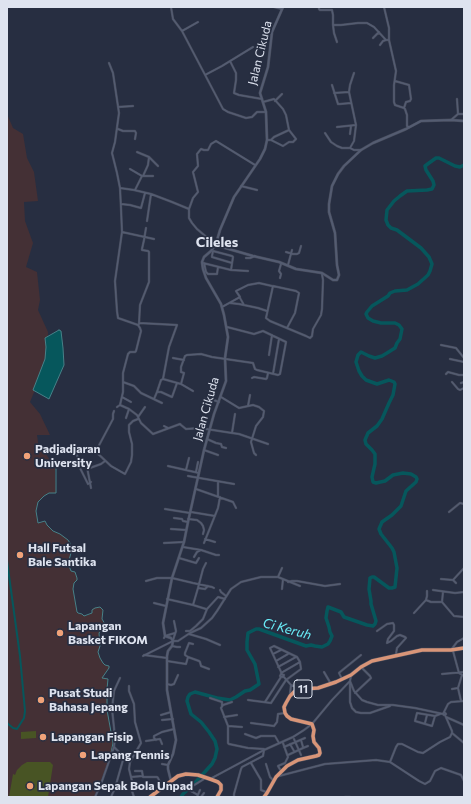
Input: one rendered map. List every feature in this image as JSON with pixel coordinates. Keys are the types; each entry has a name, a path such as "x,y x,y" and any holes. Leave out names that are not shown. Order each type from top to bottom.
{"highway":[{"name":"11","path":"312,724 291,719 285,713 284,707 294,692 331,684 351,675 361,667 372,662 422,650 452,650 462,648"},
{"path":"264,797 274,779 289,764 320,754 320,749 314,742 314,730 312,724"},
{"path":"150,797 181,775 198,775 216,781 221,785 220,793 217,797"}],"street":[{"path":"171,7 173,19 182,31 223,109 238,116 250,118 257,112 266,112"},
{"path":"274,7 282,8"},
{"path":"319,7 320,10 332,10 334,33 337,42"},
{"path":"384,7 389,28 387,40 396,71 394,104 404,108"},
{"name":"Jalan Cikuda","path":"164,637 163,623 167,600 172,578 183,547 196,489 198,478 197,472 226,382 225,358 228,337 227,327 222,307 202,268 204,257 211,251 215,244 229,206 234,197 265,151 267,140 266,112 260,93 268,67 272,32 282,8"},
{"path":"182,31 198,22"},
{"path":"333,25 367,23 373,26 387,40"},
{"path":"373,38 379,32"},
{"path":"380,45 387,40"},
{"path":"204,75 253,47"},
{"path":"230,61 236,73 234,93 263,100 274,99 283,109 286,115 289,130 296,139 293,142 289,142 283,146 272,140 267,140"},
{"path":"109,63 113,73 119,113 112,155 120,188 122,232 115,281 117,311 118,318 138,325 141,331 137,349 135,352 130,352 128,354 123,372 124,388 120,405 117,407"},
{"path":"350,148 354,141 356,125 349,92 354,73"},
{"path":"395,81 409,85 411,100 406,102 404,108 406,111 407,126 409,127"},
{"path":"332,85 339,104 351,103"},
{"path":"334,93 349,92"},
{"path":"276,101 282,94"},
{"path":"458,99 458,114"},
{"path":"118,108 133,106"},
{"path":"451,120 458,114 464,114"},
{"path":"255,165 217,142 211,144 208,150 201,149 196,156 197,167 193,172 198,192 193,198 189,209 192,223 202,234 215,244 288,265 297,269 322,273 336,281 339,275 335,232 329,208 333,182 344,166 361,150 373,143 424,121 464,121"},
{"path":"337,127 356,125"},
{"path":"350,134 351,126"},
{"path":"117,129 123,131 135,131 136,139"},
{"path":"272,140 274,137 289,130"},
{"path":"325,133 329,140 340,147 350,148 352,150 361,150"},
{"path":"137,152 149,157 158,166"},
{"path":"136,190 148,165 149,157"},
{"path":"130,169 143,176 153,176"},
{"path":"241,186 257,190"},
{"path":"120,188 145,192 189,209"},
{"path":"121,204 141,208 145,192"},
{"path":"147,221 151,194"},
{"path":"138,325 140,305 149,282 149,252 142,250 146,228"},
{"path":"122,232 154,238"},
{"path":"286,252 295,255 298,254 301,246"},
{"path":"288,265 292,250"},
{"path":"231,270 232,262 232,256 214,251 212,257 232,262"},
{"path":"246,258 255,256"},
{"path":"203,263 208,274 217,274 218,267"},
{"path":"203,263 231,270 248,271"},
{"path":"280,278 281,274 279,271 281,263"},
{"path":"273,286 267,312 267,319 309,338 311,337 322,309 322,273"},
{"path":"244,305 236,291 248,285 259,283 296,291 299,293 295,313 288,328"},
{"path":"222,307 240,297"},
{"path":"229,303 258,308 267,312"},
{"path":"139,323 177,325 170,346 163,379 161,380 154,399"},
{"path":"187,355 201,354 253,363 256,370 278,375 281,374 286,343 285,341 263,331 254,334 227,327"},
{"path":"269,355 272,335"},
{"path":"273,374 279,338"},
{"path":"441,344 456,348 464,358"},
{"path":"181,384 184,373 180,371 181,365 185,356 187,355 187,351"},
{"path":"173,358 184,360"},
{"path":"450,359 464,362"},
{"path":"446,374 448,372 464,375"},
{"path":"252,378 266,379 268,373"},
{"path":"163,379 181,384 193,391"},
{"path":"123,382 134,386 141,393 162,403"},
{"path":"452,382 460,390 464,388"},
{"path":"157,392 161,392 172,397 177,383"},
{"path":"248,406 250,395"},
{"path":"122,397 131,402"},
{"path":"221,397 239,408 256,405 264,411 263,418 256,426 251,443 256,455"},
{"path":"204,399 212,399 219,402"},
{"path":"120,405 129,409 153,434 181,424 186,429 200,428 236,433 268,444"},
{"path":"91,482 88,484 80,468 80,462 76,453 90,448 96,451 111,466 124,474 126,473 131,462 132,455 129,425 138,418 145,407"},
{"path":"126,418 129,409"},
{"path":"96,451 113,419 114,411"},
{"path":"232,433 235,414"},
{"path":"164,426 168,428"},
{"path":"207,440 221,444 222,447 226,448"},
{"path":"204,450 218,455"},
{"path":"186,470 189,458"},
{"path":"87,469 105,461"},
{"path":"80,462 86,465 92,488"},
{"path":"168,466 197,472 198,462"},
{"path":"188,476 234,484"},
{"path":"204,543 218,508 219,482"},
{"path":"196,489 233,502 236,508"},
{"path":"449,512 460,503 464,504"},
{"path":"165,510 215,516"},
{"path":"174,518 182,519 183,521 199,521 204,530 202,534"},
{"path":"171,529 186,530"},
{"path":"205,539 215,542"},
{"path":"164,543 184,542"},
{"path":"183,547 201,550 216,556 219,555"},
{"path":"194,557 197,552 201,550"},
{"path":"179,558 196,563 199,558"},
{"path":"193,605 206,563"},
{"path":"278,577 282,568"},
{"path":"453,580 464,568"},
{"path":"188,657 186,664 143,655 173,641 178,641 201,628 218,611 231,589 241,582 261,577 278,577 300,586"},
{"path":"146,580 172,578 214,588"},
{"path":"282,589 283,579"},
{"path":"441,579 453,580 456,583"},
{"path":"288,582 293,581 325,586 340,584"},
{"path":"198,588 205,589 208,586"},
{"path":"220,590 226,596"},
{"path":"434,590 455,593 464,592"},
{"path":"414,614 426,600 427,591"},
{"path":"443,592 442,602 454,616 464,616"},
{"path":"186,631 190,631 203,619 207,609 218,597 225,599"},
{"path":"167,600 207,609"},
{"path":"426,600 431,602 442,602"},
{"path":"154,603 166,606"},
{"path":"171,781 168,765 176,742 167,684 167,659 168,651 172,646 176,631 174,621"},
{"path":"377,632 387,624 392,623 394,625 394,631 387,643 397,636 405,636 406,638 397,648 396,656"},
{"path":"164,637 175,633"},
{"path":"189,634 220,645"},
{"path":"164,637 171,638 173,641"},
{"path":"461,701 458,688 463,675 459,673 452,650 457,642 464,638"},
{"path":"192,644 189,643 184,655 199,661 201,666 208,669"},
{"path":"172,646 180,647"},
{"path":"248,700 265,702 272,702 286,680 302,668 297,657 274,646 270,648 282,677 265,702"},
{"path":"462,648 464,652"},
{"path":"273,654 281,650"},
{"path":"276,661 289,653"},
{"path":"342,679 339,674 340,672 361,655"},
{"path":"278,667 297,657"},
{"path":"282,674 300,662"},
{"path":"355,693 371,678 361,667"},
{"path":"324,672 331,684"},
{"path":"442,674 464,672"},
{"path":"167,684 174,684 178,675"},
{"path":"351,675 350,702 352,708 356,712 370,713 393,705"},
{"path":"282,677 291,685 303,689"},
{"path":"95,797 114,747 115,737 112,709 114,691 120,678"},
{"path":"350,681 355,693 362,700 373,704 393,705 444,714 464,725"},
{"path":"200,790 198,796 188,790 207,778 293,737 312,724 350,681"},
{"path":"290,696 291,685"},
{"path":"129,686 129,691 134,704 135,722 141,743 130,762 128,769 131,777 134,797"},
{"path":"452,689 458,688"},
{"path":"210,698 222,702 221,711 228,726 227,741 229,744 265,750"},
{"path":"464,701 448,704 444,714 452,733 464,743"},
{"path":"222,706 232,702"},
{"path":"161,715 171,712"},
{"path":"251,723 274,726 277,722 278,714 285,713"},
{"path":"435,716 432,726 415,721 417,713 435,716 444,714"},
{"path":"425,724 427,715"},
{"path":"224,717 237,716"},
{"path":"162,720 173,718"},
{"path":"228,726 242,727"},
{"path":"156,740 154,736 174,729"},
{"path":"390,762 398,744 402,744 423,753 450,737 452,733"},
{"path":"245,734 256,738 261,736 275,736 279,743"},
{"path":"294,738 301,756"},
{"path":"284,747 305,738"},
{"path":"146,741 160,739 162,744"},
{"path":"301,740 303,748"},
{"path":"281,771 278,766 286,762 288,757 283,743"},
{"path":"290,744 294,752"},
{"path":"288,755 308,746"},
{"path":"114,747 119,752 120,759 130,762"},
{"path":"234,797 242,767 263,756 265,750"},
{"path":"111,797 123,760"},
{"path":"266,764 270,777 274,779 320,765 376,760 390,762 425,784 430,781 436,771 441,768 461,775 464,781"},
{"path":"251,762 260,778 261,790 267,793"},
{"path":"162,764 168,765"},
{"path":"135,771 142,771 143,776"},
{"path":"131,777 157,777 164,787"},
{"path":"201,797 204,793"},
{"path":"345,797 350,797"}],"shaded area":[{"name":"Padjadjaran University","path":"7,114 13,128 23,134 27,158 34,172 38,201 24,202 25,221 33,243 26,267 37,272 40,300 38,310 48,332 47,361 30,402 40,414 50,435 37,435 39,449 43,449 51,462 58,463 55,470 56,493 49,493 38,502 36,511 38,523 45,521 53,531 60,534 70,543 71,553 69,566 71,571 75,572 77,578 73,589 77,612 86,616 92,613 93,608 100,607 103,610 102,619 105,624 99,633 100,646 98,652 103,663 109,666 103,677 108,679 107,710 113,743 109,761 94,797 7,797"},
{"path":"59,330 61,331 64,365 49,399 33,390 45,359 45,338"},
{"path":"36,731 36,738 21,739 21,732"},
{"name":"Lapangan Sepak Bola Unpad","path":"27,762 50,762 53,765 48,797 9,797 13,774 15,775 17,770"}],"waterway":[{"name":"Ci Keruh","path":"181,797 212,764 217,749 215,741 209,732 201,722 191,714 187,701 188,697 190,694 195,692 230,700 259,684 255,664 247,650 248,633 259,629 306,646 311,645 322,647 328,644 332,636 326,618 328,607 341,612 344,617 373,626 376,621 371,604 369,589 370,578 374,577 389,588 395,587 397,568 394,552 379,529 382,522 401,506 406,491 416,482 417,479 411,474 403,473 393,475 385,481 376,483 373,482 372,477 375,464 375,454 366,444 365,440 368,433 377,426 382,419 393,395 395,384 389,380 377,384 366,380 359,371 356,362 358,355 361,352 375,358 382,356 395,348 400,339 402,329 399,325 395,323 381,323 373,321 368,318 366,314 372,306 388,296 390,293 407,290 418,284 428,275 432,264 429,257 421,248 388,225 386,220 387,210 394,201 407,191 432,189 434,185 433,181 425,166 436,158 455,166 460,167 464,165"},
{"path":"56,467 56,493 49,493 38,502 36,511 38,523 45,521 53,531 60,534 70,543 71,553 69,566 71,571 75,572 77,578 73,589 77,612 84,616 92,613 92,610 95,608 100,607 103,610 102,619 105,624 99,633 100,646 98,652 103,663 109,666 102,678 108,679 107,710 113,743 111,753"},
{"path":"7,561 20,656 25,711 24,718 17,729 13,728 7,723"}],"place":[{"name":"Padjadjaran University","path":"27,456"},
{"name":"Hall Futsal Bale Santika","path":"20,555"},
{"name":"Lapangan Basket FIKOM","path":"60,633"},
{"name":"Pusat Studi Bahasa Jepang","path":"41,700"},
{"name":"Lapangan Fisip","path":"43,737"},
{"name":"Lapang Tennis","path":"83,755"},
{"name":"Lapangan Sepak Bola Unpad","path":"30,786"}],"district":[{"name":"Cileles","path":"217,242"}]}
